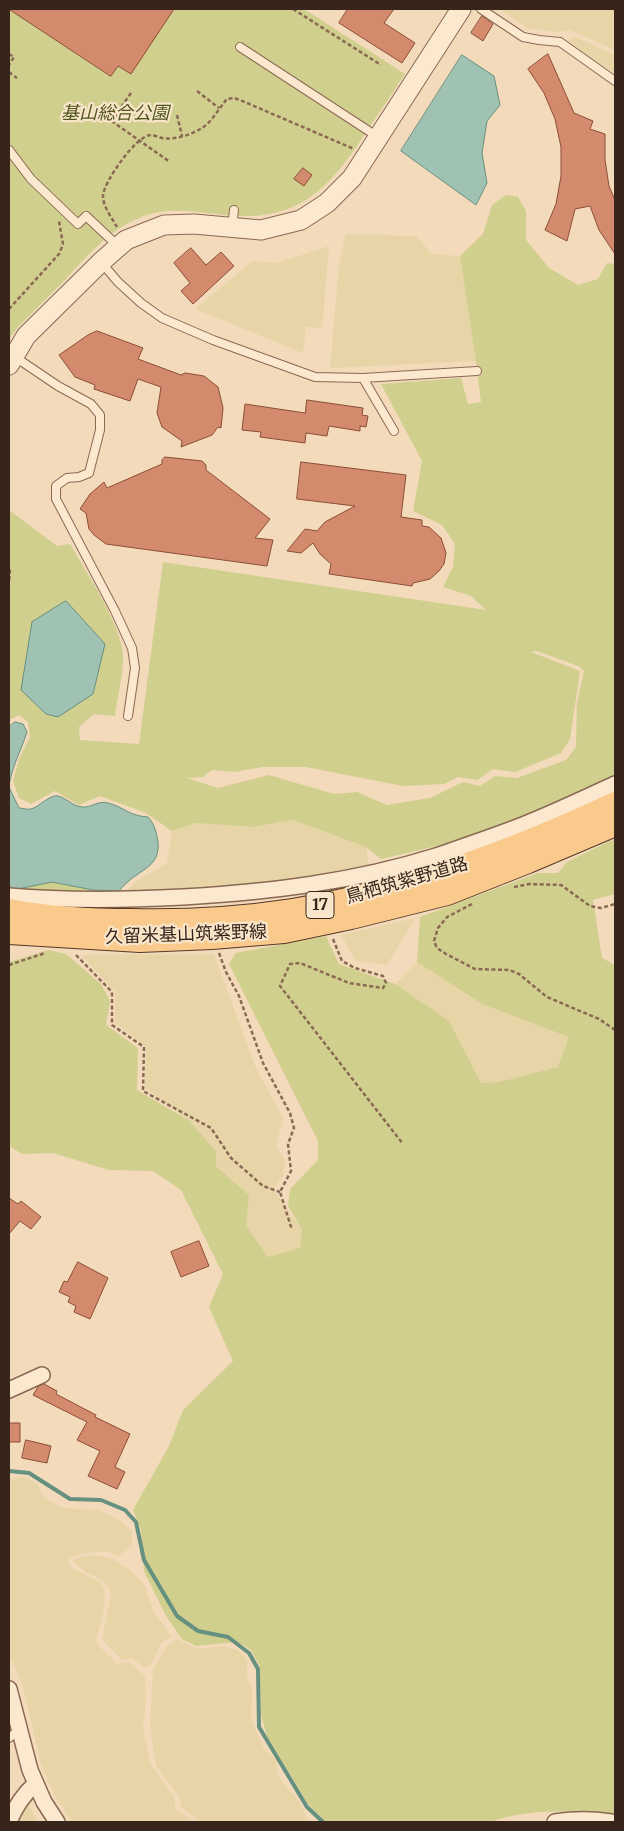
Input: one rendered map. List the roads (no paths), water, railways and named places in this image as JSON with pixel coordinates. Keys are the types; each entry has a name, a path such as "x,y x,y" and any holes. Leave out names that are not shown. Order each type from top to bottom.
{"main road":[{"name":"鳥栖筑紫野道路","path":"9,911 45,918 169,921 228,918 292,910 362,896 438,875 520,845 615,804"},
{"name":"久留米基山筑紫野線","path":"9,932 140,940 212,938 284,930 351,918 447,893 615,824"}],"street":[{"path":"11,360 26,336 101,262 120,240 126,240 164,225 194,224 233,219 262,230 301,220 327,203 352,178 461,9"},
{"path":"9,896 130,900 225,894 320,883 370,873 435,856 515,828 615,784"},
{"path":"9,1390 42,1374"},
{"path":"9,1689 14,1734 35,1784 57,1822"},
{"path":"9,1822 24,1794 35,1784"},
{"path":"554,1822 595,1820 611,1822"}],"lane":[{"path":"481,9 522,37 560,42 615,81"},
{"path":"240,48 378,136"},
{"path":"9,150 31,178 78,224 86,216 120,240"},
{"path":"101,262 141,304 162,318 222,343 315,377 363,378 477,371"},
{"path":"11,360 91,404 100,415 100,430 89,474 67,478 56,486 56,498 115,611 132,648 135,668 128,716"},
{"path":"363,378 394,431"}],"waterway":[{"path":"9,1471 29,1473 70,1499 101,1500 125,1510 136,1522 144,1560 177,1616 198,1631 228,1637 249,1653 258,1669 259,1727 307,1807 323,1822"}],"park label":[{"name":"基山総合公園","path":"115,114"}]}
